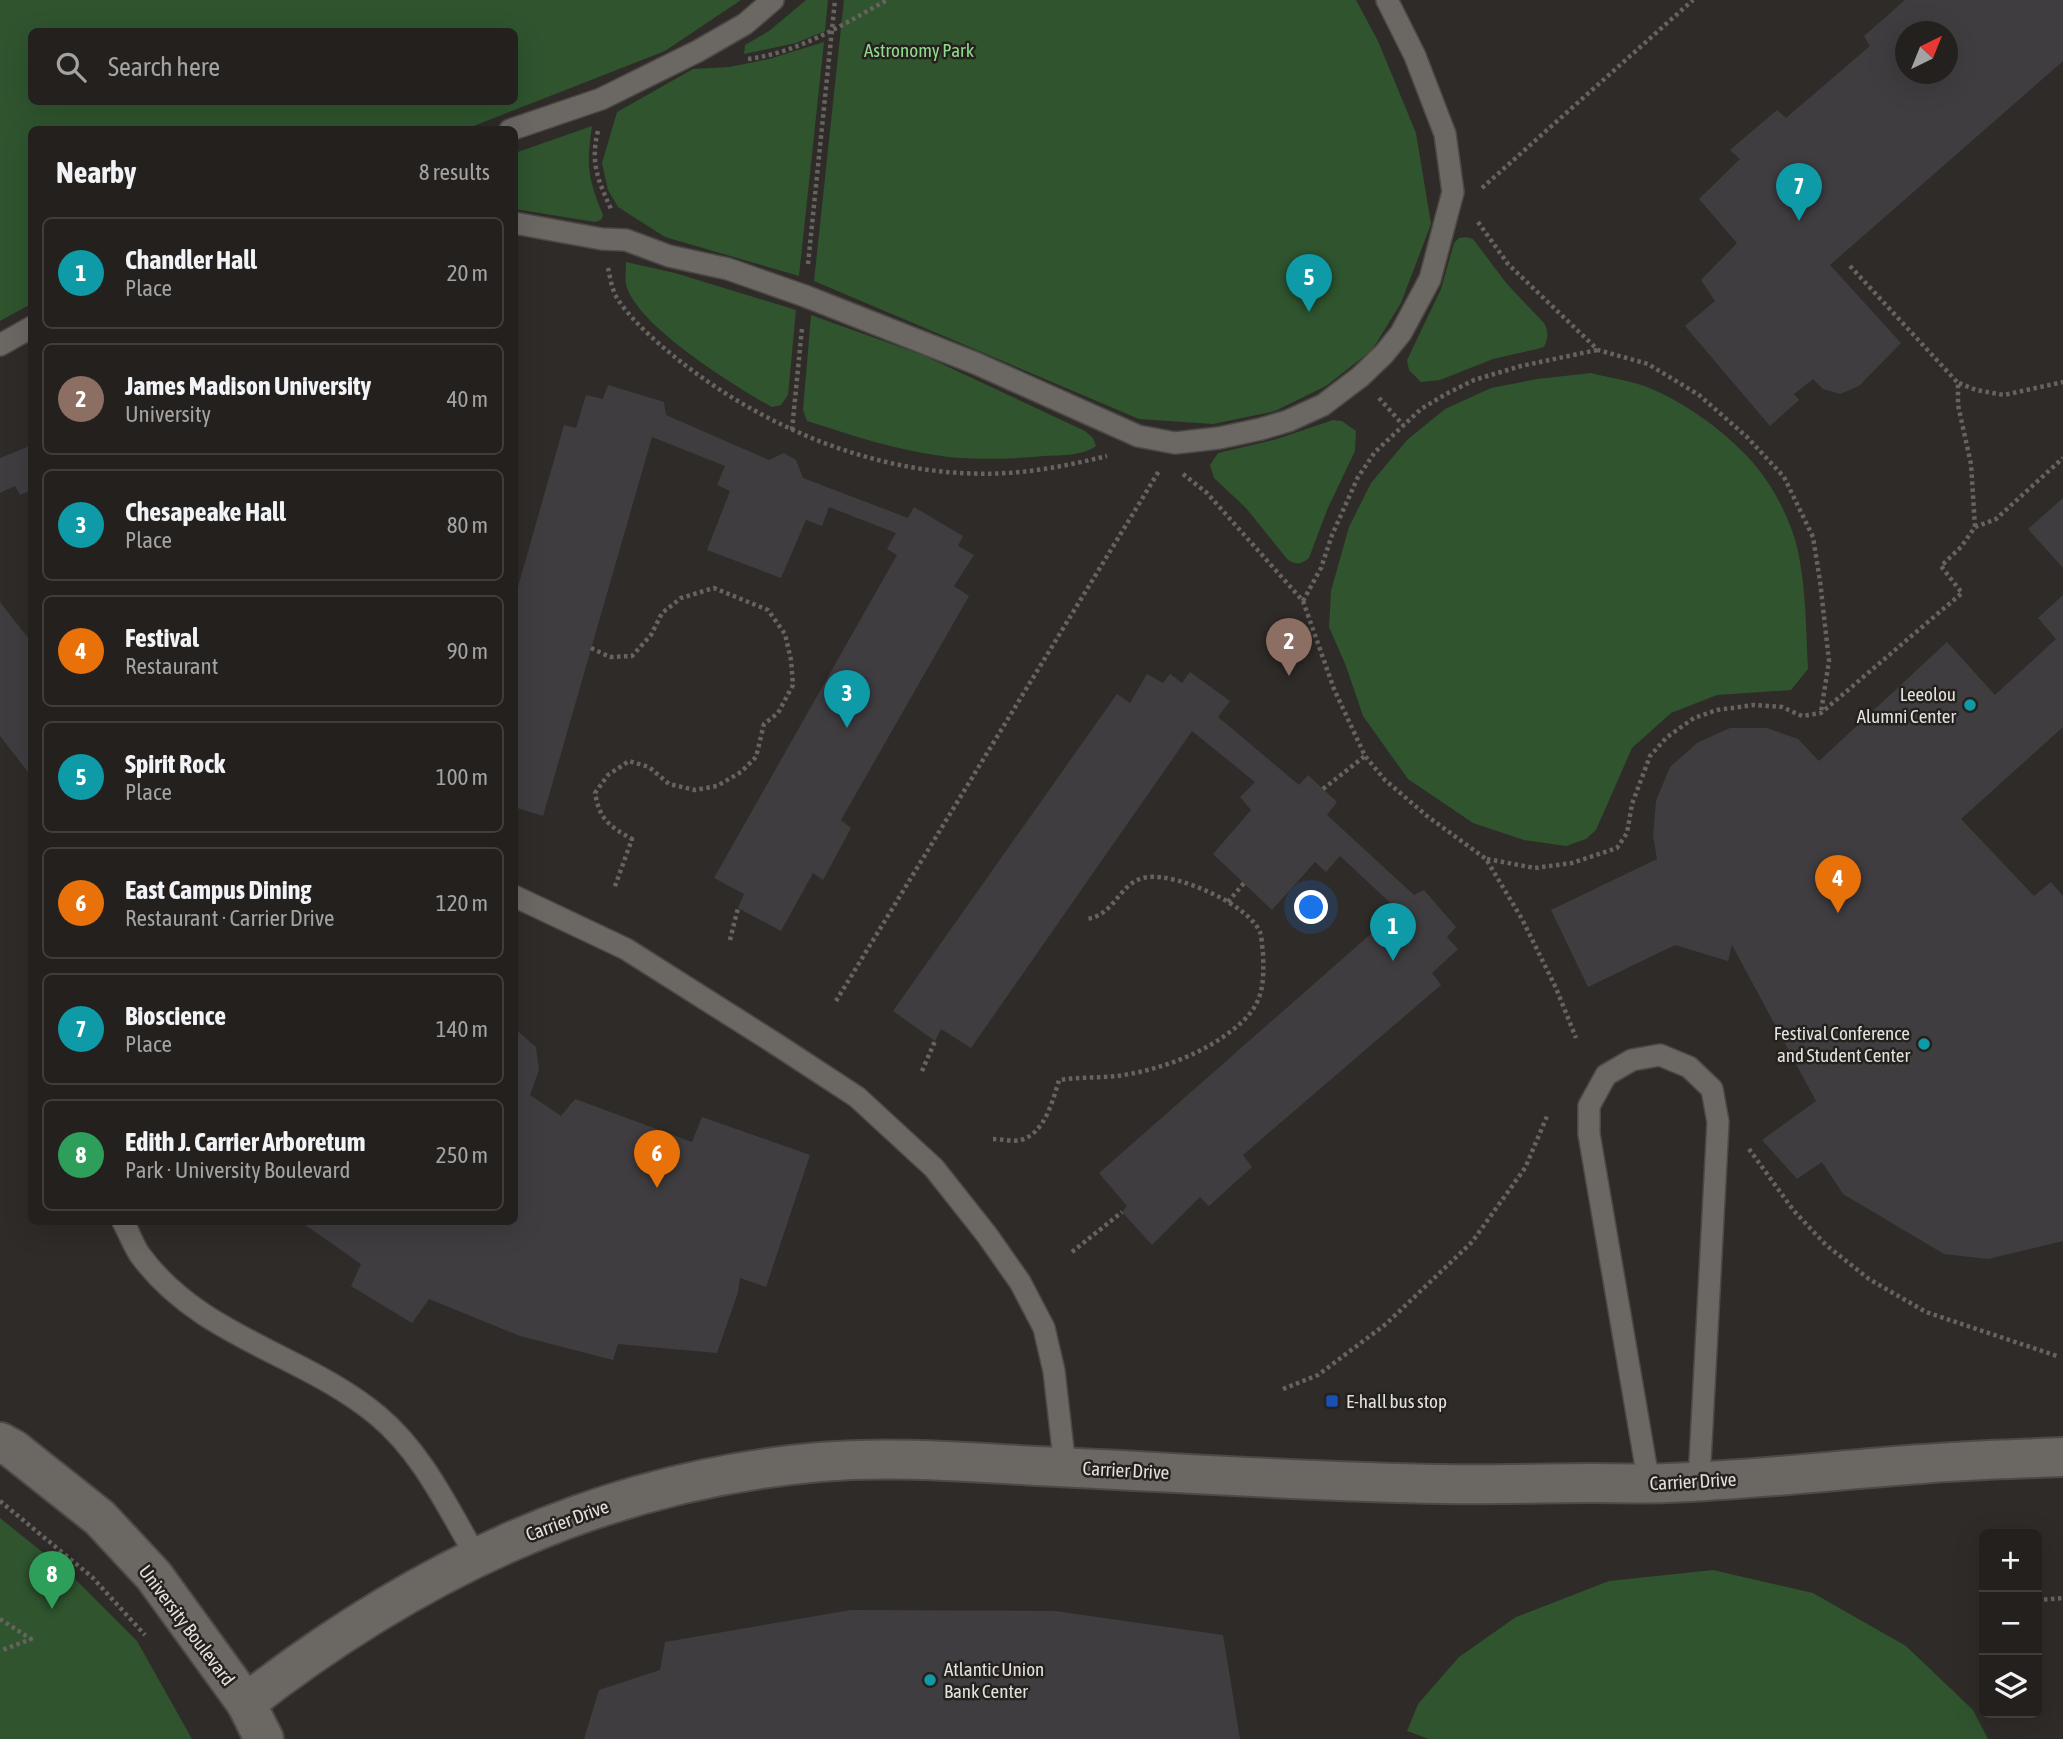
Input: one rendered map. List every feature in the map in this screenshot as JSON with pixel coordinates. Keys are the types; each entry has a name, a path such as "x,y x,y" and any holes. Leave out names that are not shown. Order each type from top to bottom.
{"street":[{"name":"University Boulevard","path":"0,1442 13,1449 100,1518 154,1576 246,1703 264,1739"},
{"name":"Carrier Drive","path":"246,1703 331,1639 382,1609 528,1533 610,1503 678,1485 766,1469 820,1462 928,1459 1333,1482 1649,1484 1925,1464 2059,1461"}],"lane":[{"path":"518,127 601,99 698,51 745,24 773,0"},
{"path":"518,224 602,239 626,240 669,256 728,269 805,296 975,363 1170,452 1288,421 1323,405 1360,377 1384,354 1401,333 1430,279 1463,194 1445,135 1416,57 1387,0"},
{"path":"0,345 28,329"},
{"path":"518,898 626,948 858,1097 934,1168 1020,1282 1044,1328 1054,1370 1065,1467"},
{"path":"1649,1484 1588,1134 1589,1106 1606,1075 1632,1060 1660,1055 1689,1067 1712,1089 1718,1122 1699,1481"},
{"path":"125,1225 140,1254 199,1312 230,1332 346,1394 400,1436 421,1463 477,1558"}],"path":[{"path":"809,248 835,0"},
{"path":"698,51 709,63 752,59 787,51 831,32 887,0"},
{"path":"1693,0 1463,194 1476,219 1508,264 1598,350 1648,365 1699,395 1747,437 1784,477 1813,537 1820,581 1829,661 1821,713"},
{"path":"595,142 593,158 601,188"},
{"path":"602,239 616,297 655,340 708,383 770,421 834,446 889,462 946,472 1006,473 1069,466 1111,456 1138,436"},
{"path":"1850,266 1958,383 1976,390 2004,395 2063,382"},
{"path":"792,430 802,326"},
{"path":"1303,601 1321,568 1332,535 1358,477 1375,452 1422,409 1474,380 1521,366 1598,350"},
{"path":"1958,383 1958,405 1971,464 1975,527"},
{"path":"836,1001 1170,452 1303,601 1334,689 1365,757 1385,780 1427,816 1486,859 1522,919 1556,988 1576,1038"},
{"path":"1486,859 1535,868 1573,863 1618,848 1627,834 1632,804 1650,756 1667,737 1694,718 1717,710 1754,705 1782,707 1802,716 1821,713 1962,593 1941,566 1961,547 1975,527 1996,519 2063,458"},
{"path":"591,648 610,657 632,656 651,635 662,613 681,598 714,588 768,610 785,634 791,660 793,685 778,713 764,724 758,739 756,757 741,772 717,786 695,790 669,784 649,766 629,761 608,775 595,793 599,811 612,827 632,839 614,889"},
{"path":"1323,789 1365,757"},
{"path":"993,1139 1021,1140 1035,1130 1046,1117 1059,1080 1116,1076 1173,1063 1219,1039 1241,1023 1260,999 1265,982 1260,932 1228,902 1181,881 1147,876 1134,881 1104,913 1096,918 1085,919"},
{"path":"1228,902 1244,883"},
{"path":"730,940 738,908"},
{"path":"922,1071 935,1041"},
{"path":"1283,1389 1318,1375 1386,1324 1472,1242 1524,1168 1548,1114"},
{"path":"1749,1149 1794,1211 1826,1245 1869,1279 1926,1312 2057,1356"},
{"path":"1072,1252 1122,1212"},
{"path":"0,1502 92,1577 146,1637"},
{"path":"2042,1600 2063,1598"},
{"path":"0,1619 31,1639 0,1651"}],"green space":[{"path":"0,0 741,0 665,51 474,126 28,126 28,306 0,321"},
{"path":"806,0 828,0 825,31 796,43 744,54 745,45 769,31"},
{"name":"Astronomy Park","path":"844,0 1356,0 1378,41 1416,133 1431,224 1401,303 1372,350 1326,386 1275,411 1213,424 1139,419 814,281"},
{"path":"824,42 799,276 665,237 618,207 608,190 602,163 617,112 693,69 729,67 769,59"},
{"path":"592,126 590,172 603,215 601,220 595,222 518,209 518,152"},
{"path":"1459,238 1473,239 1507,284 1544,323 1546,341 1544,347 1493,359 1440,380 1421,382 1409,370 1407,360 1441,289 1454,243"},
{"path":"626,262 675,273 796,310 788,395 781,405 772,407 756,398 712,370 667,336 633,300 626,284"},
{"path":"811,315 925,356 1085,431 1093,438 1096,446 1084,452 1064,455 996,459 948,457 894,447 807,421 803,410"},
{"path":"1591,373 1638,384 1670,398 1720,431 1759,470 1783,508 1798,551 1804,595 1808,669 1791,690 1717,695 1671,713 1632,748 1596,830 1586,839 1566,846 1524,840 1473,823 1408,779 1363,716 1329,627 1331,591 1349,527 1371,483 1407,440 1445,409 1491,388"},
{"path":"1333,420 1342,421 1356,431 1355,451 1327,510 1309,558 1295,563 1287,559 1246,508 1214,478 1210,465 1218,453 1277,439"},
{"path":"0,1518 72,1576 137,1641 192,1739 0,1739"},
{"path":"1713,1570 1813,1593 1906,1646 1973,1710 1988,1739 1429,1739 1407,1731 1418,1704 1459,1657 1516,1617 1609,1581"}],"building":[{"path":"1905,0 2063,0 2063,61 1830,265 1901,343 1859,386 1840,394 1823,389 1813,379 1794,394 1799,400 1770,426 1685,326 1715,301 1701,280 1737,243 1699,199 1740,159 1730,150 1777,110 1786,118 1870,46 1864,36"},
{"path":"608,385 664,402 666,415 769,460 784,453 796,460 803,478 908,518 914,507 963,536 958,546 974,555 954,586 969,596 841,820 851,828 823,880 813,873 781,931 738,908 744,894 714,878 897,555 887,549 896,533 829,507 822,526 806,520 781,578 707,550 730,491 717,485 725,466 652,437 543,816 518,808 518,587 564,425 576,428 586,395 603,399"},
{"path":"28,447 28,492 20,495 15,486 0,493 0,458"},
{"path":"2063,498 2063,568 2028,529"},
{"name":"Festival Conference and Student Center","path":"2063,595 2063,727 1961,819 2034,896 2051,882 2063,896 2063,1241 1988,1259 1944,1254 1843,1194 1822,1162 1797,1179 1762,1140 1816,1101 1732,945 1728,961 1675,945 1588,987 1551,910 1657,859 1653,836 1656,801 1670,767 1697,743 1730,728 1767,728 1798,739 1819,761 1947,642 1995,695 2056,639 2038,618"},
{"path":"0,602 28,638 28,772 0,736"},
{"path":"1190,672 1230,701 1218,717 1299,785 1308,775 1337,802 1327,815 1414,895 1424,890 1456,927 1447,937 1458,949 1432,973 1441,985 1243,1155 1252,1167 1209,1206 1200,1197 1152,1245 1122,1212 1127,1206 1099,1173 1398,910 1340,856 1326,872 1315,862 1272,910 1213,854 1251,810 1240,797 1255,782 1192,731 971,1048 941,1029 935,1041 893,1011 1117,694 1130,703 1147,674 1163,683 1170,674 1182,683"},
{"path":"518,1031 536,1047 539,1070 530,1095 561,1116 575,1099 692,1142 702,1117 810,1155 766,1287 740,1278 738,1292 717,1353 618,1344 613,1360 520,1336 429,1299 412,1323 351,1286 361,1264 305,1225 518,1225"},
{"name":"Atlantic Union Bank Center","path":"851,1610 1055,1611 1223,1635 1240,1739 584,1739 599,1690 660,1670 665,1642"}],"place":[{"name":"Bioscience","path":"1799,221"},
{"name":"Spirit Rock","path":"1309,312"},
{"name":"James Madison University","path":"1289,676"},
{"name":"Leeolou Alumni Center","path":"1970,705"},
{"name":"Chesapeake Hall","path":"847,728"},
{"name":"Festival","path":"1838,913"},
{"name":"Chandler Hall","path":"1393,961"},
{"name":"Festival Conference and Student Center","path":"1924,1044"},
{"name":"East Campus Dining","path":"657,1188"},
{"name":"E-hall bus stop","path":"1332,1401"},
{"name":"Edith J. Carrier Arboretum","path":"52,1609"},
{"name":"Atlantic Union Bank Center","path":"930,1680"}]}
